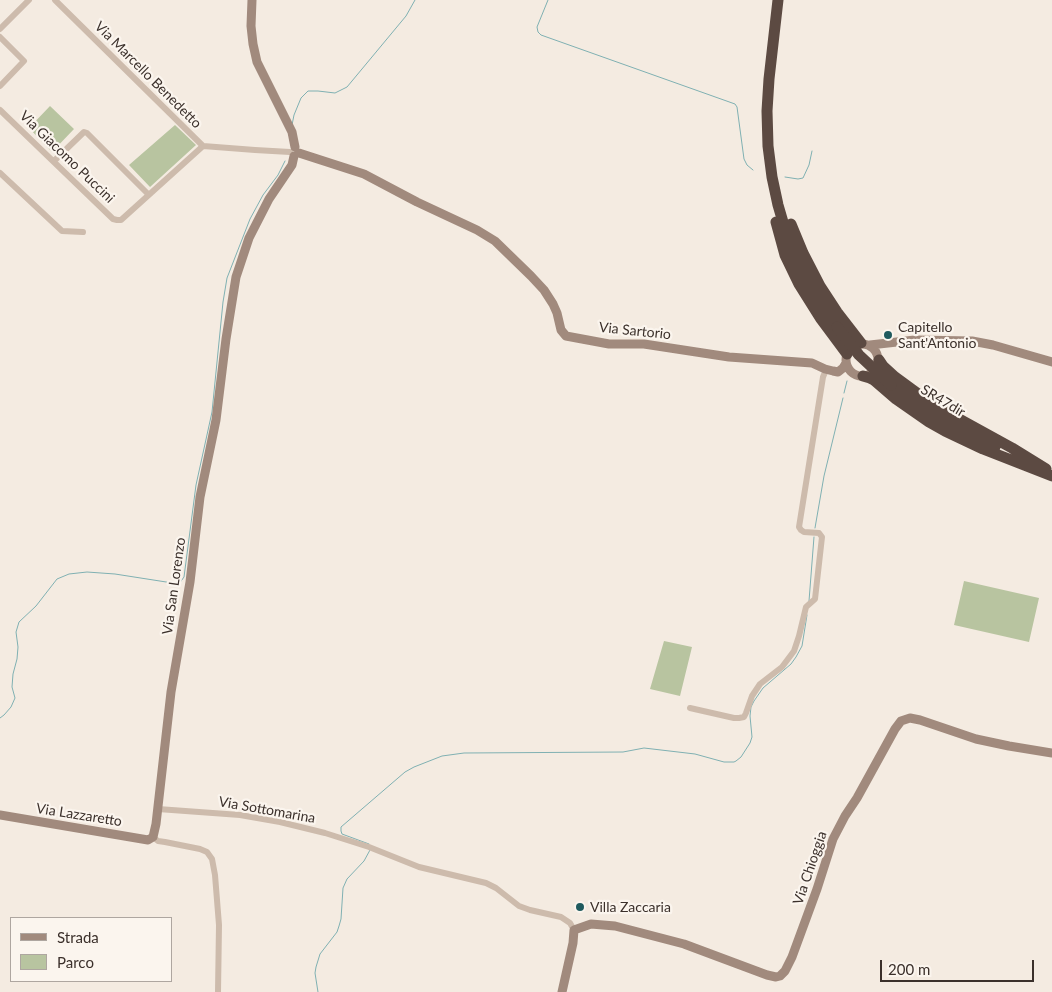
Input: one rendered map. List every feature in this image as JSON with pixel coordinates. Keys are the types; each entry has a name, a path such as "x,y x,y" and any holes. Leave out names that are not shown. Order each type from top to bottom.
{"highway":[{"name":"SR47dir","path":"778,0 768,96 768,146 775,191 790,242 800,267 814,293 837,328 860,355 892,385 913,401 936,416 1052,474"},
{"path":"768,146 786,214 811,270 828,300 850,330 865,344"},
{"path":"768,146 768,179 777,228 785,255 812,305 846,358"},
{"path":"879,359 883,366 895,377 925,399 1012,448 1052,474"},
{"path":"859,375 874,380 910,410 951,434 983,449 1052,474"}],"street":[{"path":"0,29 28,0"},
{"name":"Via Marcello Benedetto","path":"55,0 202,146"},
{"path":"54,161 84,132 87,133 149,195 202,146 295,152 292,132 258,62 251,26 252,0"},
{"path":"0,37 24,61 0,86"},
{"name":"Via Giacomo Puccini","path":"1,112 54,161 112,219 121,220 149,195"},
{"name":"Via Sartorio","path":"295,152 364,174 417,202 477,230 495,241 544,290 553,304 561,330 566,336 609,344 644,344 729,358 803,362 832,376 859,375"},
{"name":"Via San Lorenzo","path":"153,837 158,809 171,692 190,582 200,497 216,420 236,277 249,238 269,199 292,165 295,152"},
{"path":"0,175 62,231 83,232"},
{"path":"690,708 734,718 744,717 752,696 760,684 782,667 794,651 806,607 815,599 822,537 819,532 804,532 799,527 825,372 838,372 843,368 852,346 915,340 972,341 1052,362"},
{"path":"846,358 849,370 859,375 872,373 876,370 882,349 888,342"},
{"path":"865,344 876,350 879,359"},
{"name":"Via Chioggia","path":"574,930 591,924 615,926 684,944 767,976 780,976 786,971 792,957 818,889 833,839 901,721 910,718 920,720 976,739 1052,753"},
{"name":"Via Sottomarina","path":"158,809 240,815 325,834 372,848 419,867 486,882 519,906 561,917 570,923 574,930"},
{"name":"Via Lazzaretto","path":"0,815 148,840 153,837"},
{"path":"153,837 158,841 200,849 207,852 212,859 219,925 218,992"},
{"path":"562,992 574,930"}],"green space":[{"path":"50,106 74,129 52,152 29,128"},
{"path":"175,125 196,145 150,187 129,165"},
{"path":"964,581 1039,598 1029,642 954,625"},
{"path":"664,641 692,647 680,696 650,689"}],"waterway":[{"path":"292,125 301,98 308,91 335,93 347,87 406,16 415,0"},
{"path":"548,0 537,27 541,35 735,104 744,159 753,170"},
{"path":"785,177 803,178 809,165 812,151"},
{"path":"0,718 11,707 15,698 12,687 17,659 16,632 19,622 36,606 57,579 69,574 87,572 115,574 179,584 184,577 196,485 212,412 227,278 250,219 285,161"},
{"path":"844,393 847,381"},
{"path":"815,528 824,476 843,398"},
{"path":"809,601 814,537"},
{"path":"369,844 342,834 341,827 405,772 442,756 464,753 623,752 644,748 695,754 724,762 736,761 741,757 752,737 751,707 763,688 791,664 796,657 802,646 807,615"},
{"path":"318,992 316,967 320,954 337,932 341,919 343,888 347,879 364,861 370,850"}],"place":[{"name":"Capitello Sant'Antonio","path":"888,335"},
{"name":"Villa Zaccaria","path":"580,907"}]}
